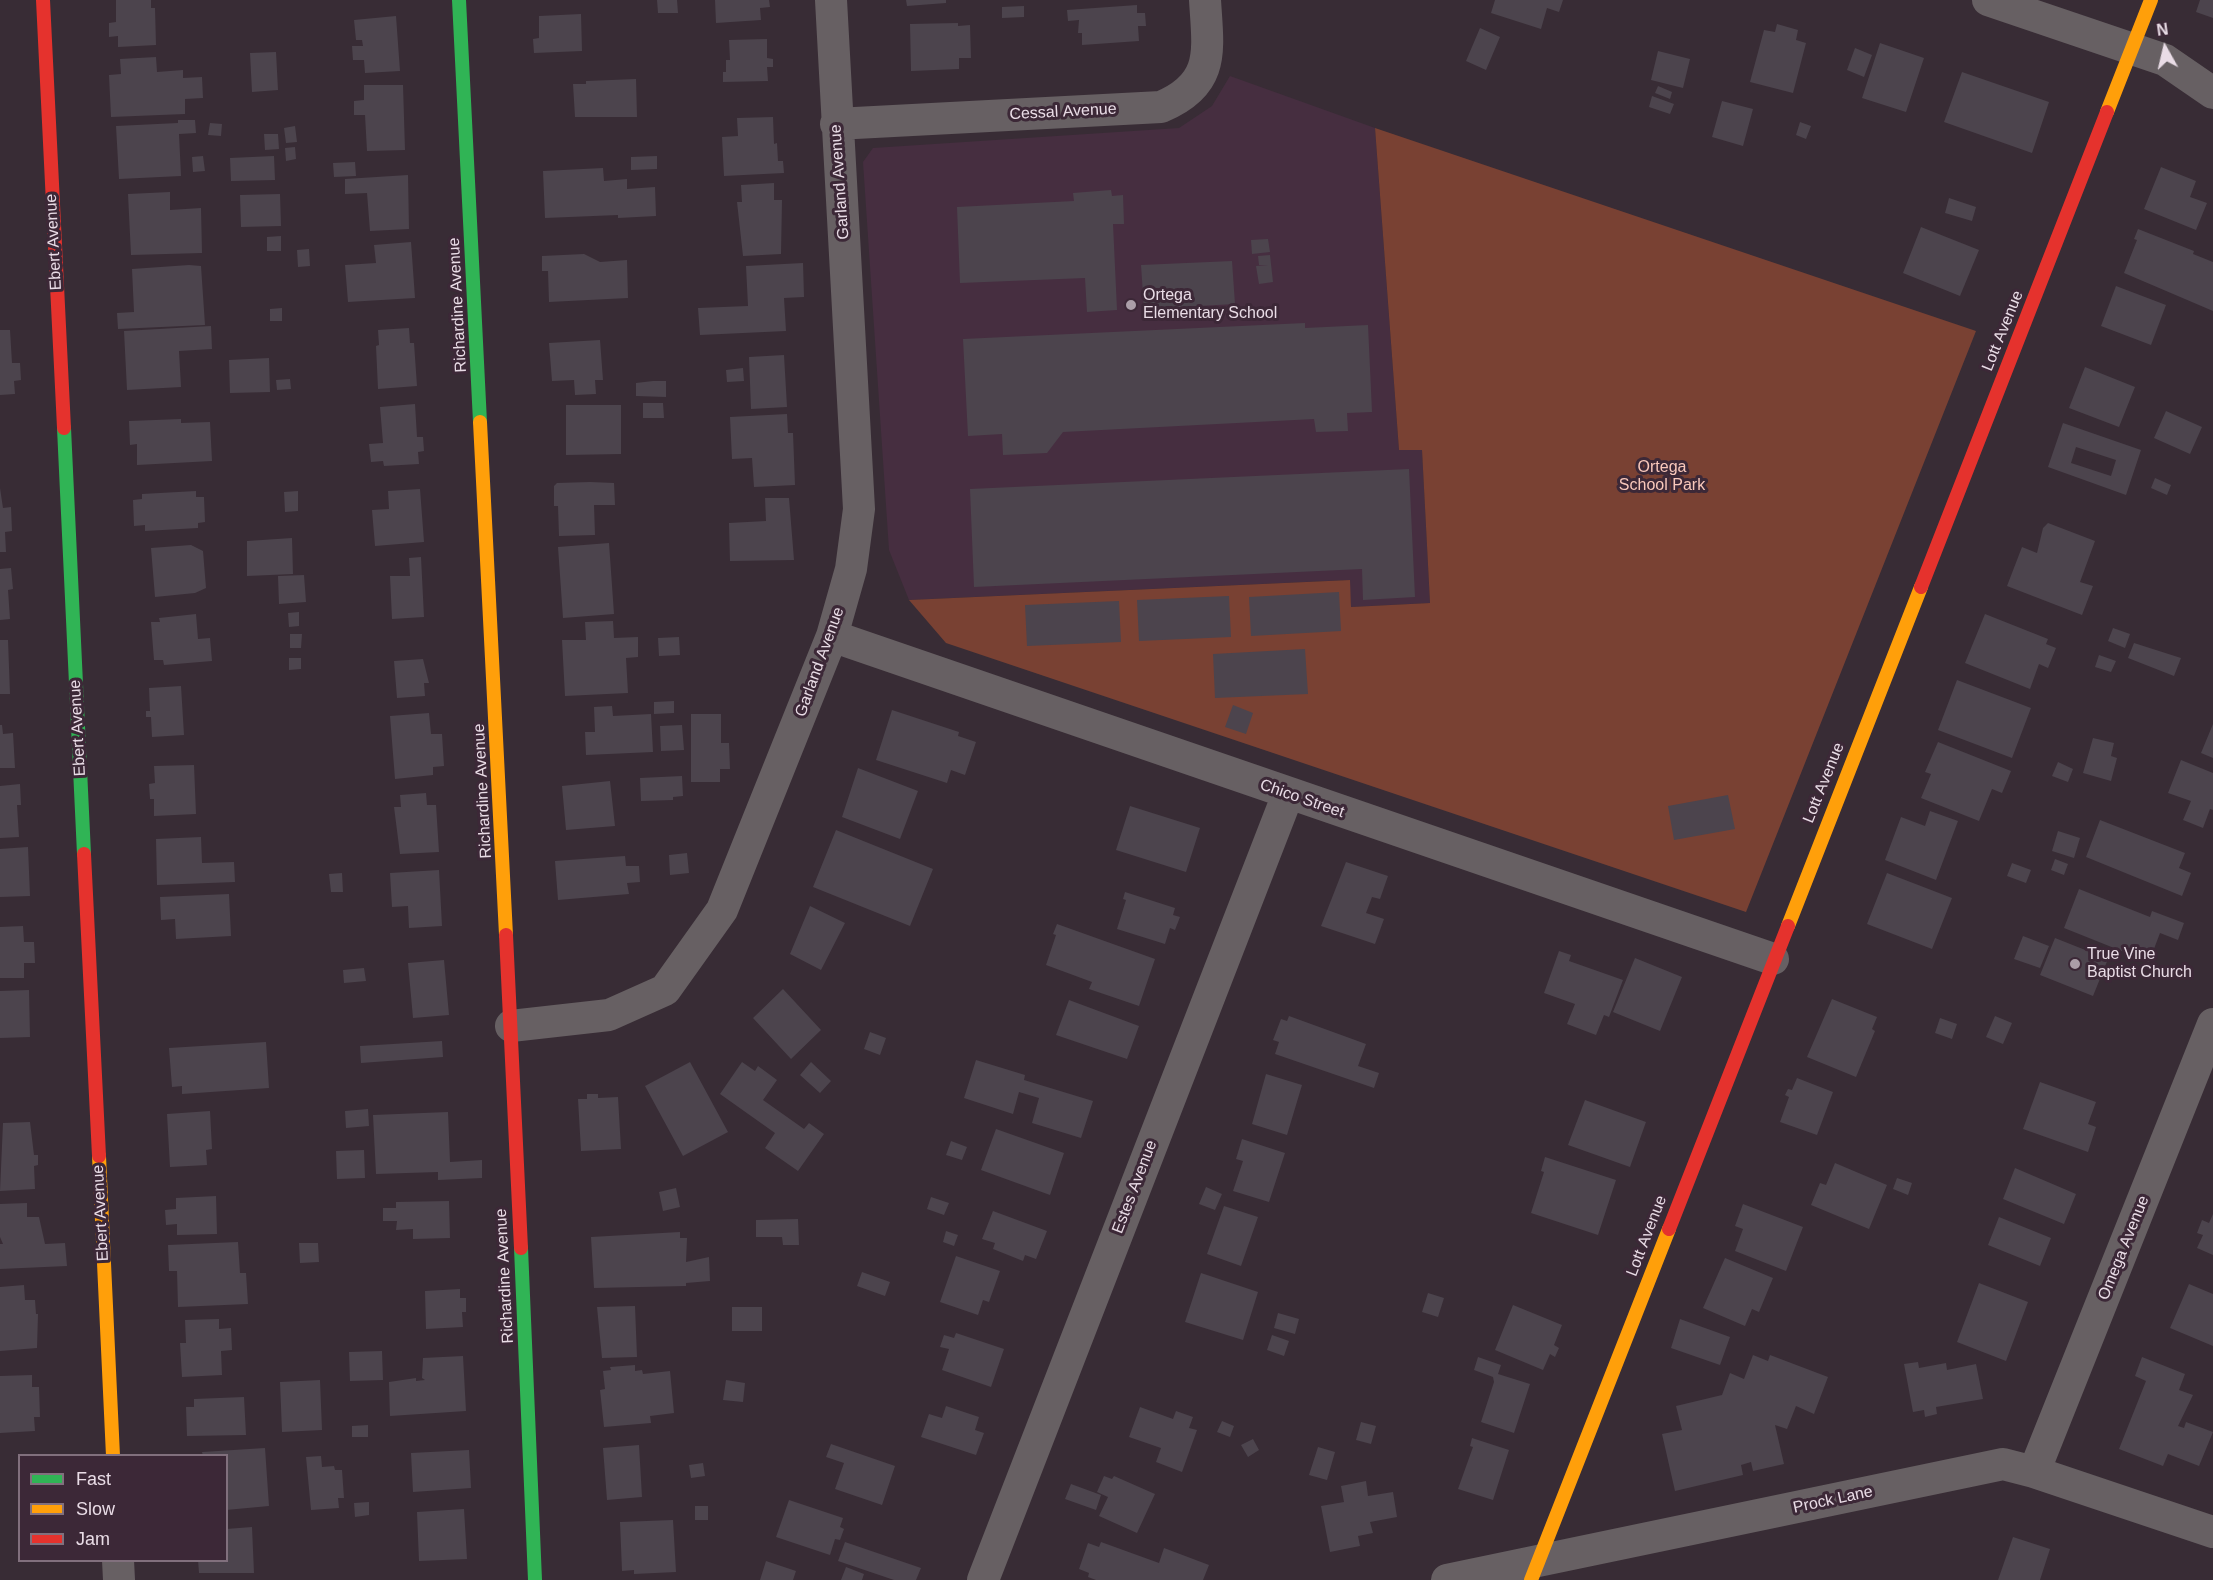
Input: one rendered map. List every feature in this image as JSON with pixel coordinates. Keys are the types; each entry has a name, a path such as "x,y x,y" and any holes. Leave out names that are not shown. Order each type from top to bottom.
{"street":[{"name":"Ebert Avenue","path":"43,0 113,1454"},
{"name":"Richardine Avenue","path":"459,0 511,1026 535,1580"},
{"name":"Garland Avenue","path":"511,1026 609,1015 665,990 722,910 832,636 851,568 858,509 831,0"},
{"name":"Cessal Avenue","path":"836,124 1161,107 1190,91 1201,75 1209,54 1205,0"},
{"path":"1988,0 2165,60 2213,93"},
{"name":"Lott Avenue","path":"1535,1570 2151,0"},
{"name":"Chico Street","path":"832,636 1773,959"},
{"name":"Estes Avenue","path":"983,1580 1288,794"},
{"name":"Omega Avenue","path":"2034,1472 2213,1024"},
{"name":"Prock Lane","path":"1447,1580 1535,1570 2003,1464 2034,1472 2213,1532"},
{"path":"118,1562 119,1580"}],"shaded area":[{"name":"Ortega Elementary School","path":"1230,76 1375,128 1399,450 1422,449 1430,603 1351,607 1349,580 909,600 889,550 863,162 873,148 1179,128 1212,106"}],"green space":[{"name":"Ortega School Park","path":"1375,128 1976,331 1746,912 946,643 909,600 1350,580 1351,607 1430,603 1422,450 1399,450"}],"building":[{"path":"116,0 151,0 151,8 155,8 156,45 118,47 118,36 109,37 109,23 116,22"},
{"path":"657,0 677,0 678,13 658,13"},
{"path":"715,0 769,0 770,7 760,8 761,20 716,23"},
{"path":"906,0 946,0 946,3 907,6"},
{"path":"1495,0 1563,0 1559,12 1547,8 1541,29 1491,13"},
{"path":"2200,0 2213,0 2213,18 2196,12"},
{"path":"1137,5 1137,13 1145,13 1146,26 1138,26 1139,41 1082,45 1082,33 1078,33 1079,20 1068,21 1067,10"},
{"path":"1024,6 1024,17 1002,18 1002,7"},
{"path":"581,14 582,51 534,53 533,39 539,38 539,16"},
{"path":"396,16 400,71 365,73 364,60 353,60 352,46 363,46 362,40 356,40 354,20"},
{"path":"958,23 958,26 970,25 971,58 959,58 959,69 911,71 910,24"},
{"path":"1777,24 1798,30 1796,40 1806,43 1793,93 1750,82 1764,30 1775,32"},
{"path":"1480,28 1500,37 1486,70 1466,61"},
{"path":"767,39 767,58 773,59 773,67 767,67 768,81 723,82 726,60 730,60 729,40"},
{"path":"1880,43 1924,58 1906,112 1862,98"},
{"path":"1855,48 1872,55 1864,77 1847,70"},
{"path":"1658,51 1690,59 1683,88 1651,80"},
{"path":"276,52 278,90 252,92 250,53"},
{"path":"156,57 157,72 183,70 183,78 202,77 203,98 185,99 185,114 111,117 109,75 121,74 120,59"},
{"path":"1962,72 2049,102 2032,153 1944,122"},
{"path":"636,79 637,117 575,117 573,84 586,84 586,81"},
{"path":"364,85 403,85 405,150 367,151 365,115 354,115 354,101 364,100"},
{"path":"1658,86 1672,92 1670,99 1655,93"},
{"path":"1652,96 1674,104 1670,114 1649,107"},
{"path":"1722,101 1753,109 1743,146 1712,137"},
{"path":"773,117 774,144 777,143 778,161 783,161 784,173 724,176 722,137 738,136 737,118"},
{"path":"178,120 195,120 196,133 179,134 181,176 119,179 116,126 178,123"},
{"path":"1800,122 1811,126 1806,139 1796,135"},
{"path":"210,123 222,124 221,136 208,135"},
{"path":"295,126 297,142 286,143 284,128"},
{"path":"264,134 278,134 279,149 265,150"},
{"path":"295,147 296,159 286,161 285,148"},
{"path":"203,156 205,171 193,172 192,157"},
{"path":"274,156 275,180 231,181 230,158"},
{"path":"657,156 657,169 631,170 631,157"},
{"path":"355,162 356,176 334,177 333,163"},
{"path":"2161,167 2196,181 2190,197 2207,203 2196,230 2144,209"},
{"path":"603,168 604,181 627,179 627,189 655,187 656,216 545,218 543,171"},
{"path":"408,175 409,229 370,231 367,193 345,194 345,179"},
{"path":"774,183 774,200 782,200 781,254 743,256 737,202 742,202 741,185"},
{"path":"1111,190 1112,196 1123,195 1124,224 1113,224 1117,310 1087,312 1085,278 960,283 957,207 1074,201 1073,193"},
{"path":"170,192 170,210 201,208 202,253 131,255 128,194"},
{"path":"280,194 281,226 241,227 240,195"},
{"path":"1949,198 1976,207 1972,221 1945,213"},
{"path":"1921,227 1979,250 1960,296 1903,273"},
{"path":"2138,229 2194,251 2193,254 2213,262 2213,311 2124,273 2137,240 2134,239"},
{"path":"281,236 281,251 267,251 267,237"},
{"path":"1268,239 1270,252 1252,254 1251,240"},
{"path":"411,242 415,298 348,302 345,265 376,263 374,245"},
{"path":"309,249 310,266 298,267 297,250"},
{"path":"584,254 600,262 627,260 628,298 549,302 548,271 542,271 542,256"},
{"path":"1270,255 1273,282 1259,284 1256,266 1268,265 1259,265 1258,256"},
{"path":"1232,261 1235,304 1144,309 1141,265"},
{"path":"803,263 804,297 784,298 786,331 700,335 698,308 748,306 746,266"},
{"path":"201,266 205,325 118,329 117,313 134,312 132,269"},
{"path":"2116,286 2166,305 2151,345 2101,326"},
{"path":"282,308 282,321 270,321 270,309"},
{"path":"1305,323 1305,328 1368,325 1372,412 1347,413 1348,431 1316,432 1314,419 1063,432 1047,453 1003,455 1002,434 968,436 963,339"},
{"path":"211,326 212,349 179,351 181,387 127,390 124,331"},
{"path":"409,328 410,343 414,343 417,386 378,389 376,346 379,345 378,330"},
{"path":"0,330 10,330 12,363 20,363 21,380 14,381 15,394 0,395"},
{"path":"600,340 603,380 595,380 596,394 575,395 574,380 552,381 549,343"},
{"path":"784,355 787,407 751,409 749,357"},
{"path":"269,358 270,392 230,393 229,360"},
{"path":"2085,367 2135,387 2119,427 2069,408"},
{"path":"743,368 744,381 727,382 726,370"},
{"path":"290,379 291,389 277,390 276,380"},
{"path":"666,381 666,397 636,396 636,383"},
{"path":"643,403 663,403 664,418 643,418"},
{"path":"415,404 417,437 423,437 424,451 418,452 419,464 384,466 383,461 371,462 369,444 383,443 380,407"},
{"path":"566,405 621,405 621,454 566,455"},
{"path":"2166,411 2202,427 2190,454 2154,438"},
{"path":"787,414 788,433 793,433 795,485 754,487 752,458 732,459 730,417"},
{"path":"181,419 181,423 210,422 212,461 137,465 137,444 130,445 129,421"},
{"path":"2063,423 2141,450 2126,495 2048,467","holes":["2076,447 2116,460 2111,476 2071,463"]},
{"path":"1409,469 1415,597 1363,600 1362,569 974,587 970,489"},
{"path":"2155,478 2171,485 2167,495 2151,488"},
{"path":"557,483 614,483 615,505 594,505 595,535 559,536 558,506 554,506 554,486"},
{"path":"0,488 3,508 11,507 12,531 5,532 6,552 0,552"},
{"path":"420,489 424,542 375,546 372,510 389,509 388,491"},
{"path":"196,491 196,497 204,497 205,522 198,523 198,528 145,531 145,525 134,526 133,500 142,499 142,494"},
{"path":"298,491 298,511 285,512 284,492"},
{"path":"765,498 789,498 794,560 730,561 729,523 766,521"},
{"path":"2048,523 2095,541 2080,582 2093,586 2082,615 2007,586 2022,547 2037,553 2043,528"},
{"path":"292,538 293,574 247,576 247,541"},
{"path":"609,543 614,614 563,618 558,547"},
{"path":"191,545 203,551 206,588 195,593 155,597 151,548"},
{"path":"421,557 424,617 392,619 390,576 410,576 409,558"},
{"path":"11,568 13,589 8,590 10,619 0,620 0,569"},
{"path":"304,575 306,602 279,604 278,576"},
{"path":"1339,592 1341,631 1251,636 1249,597"},
{"path":"1229,596 1231,637 1139,641 1137,600"},
{"path":"1119,601 1121,642 1027,646 1025,605"},
{"path":"299,612 299,626 289,627 288,613"},
{"path":"196,614 198,639 210,638 212,661 164,665 163,660 154,660 151,622 160,622 159,618"},
{"path":"1985,614 2048,639 2046,644 2056,648 2048,668 2039,664 2030,689 1965,663"},
{"path":"613,621 614,638 638,637 638,657 626,658 628,693 565,696 562,640 586,640 585,622"},
{"path":"2113,628 2130,634 2125,648 2108,641"},
{"path":"290,634 302,634 301,648 290,648"},
{"path":"679,637 680,655 659,656 658,638"},
{"path":"0,640 8,640 10,694 0,694"},
{"path":"2134,643 2181,658 2174,676 2128,658"},
{"path":"1305,649 1308,694 1215,698 1213,654"},
{"path":"2099,655 2116,661 2111,672 2095,667"},
{"path":"289,658 301,658 301,669 289,670"},
{"path":"423,659 429,683 424,683 425,696 397,698 394,661"},
{"path":"1957,680 2031,708 2012,758 1938,730"},
{"path":"181,686 184,735 152,737 151,717 146,717 146,711 150,711 149,688"},
{"path":"674,701 674,713 654,714 654,702"},
{"path":"1233,705 1253,713 1246,734 1225,727"},
{"path":"612,706 613,716 651,714 653,752 586,755 585,732 595,732 594,707"},
{"path":"892,710 959,732 958,736 976,742 965,775 951,770 947,783 876,760"},
{"path":"429,713 431,734 442,734 444,766 433,767 433,775 395,779 390,716"},
{"path":"691,714 721,714 721,743 729,743 730,769 720,769 720,782 691,782"},
{"path":"2213,724 2213,758 2201,753"},
{"path":"0,725 2,725 3,734 13,733 15,768 0,768"},
{"path":"682,725 684,750 661,751 660,726"},
{"path":"2093,738 2114,743 2111,756 2117,758 2111,781 2083,773"},
{"path":"1938,742 2011,771 2002,793 1992,789 1979,821 1921,798 1931,774 1925,772"},
{"path":"2181,760 2213,773 2213,810 2210,809 2203,828 2183,820 2191,801 2168,793"},
{"path":"2058,762 2073,769 2068,782 2052,776"},
{"path":"194,765 196,814 154,816 154,799 150,799 149,784 155,783 154,766"},
{"path":"858,768 918,791 900,839 842,817"},
{"path":"682,776 683,796 673,797 673,800 641,801 640,778"},
{"path":"610,781 615,826 566,830 562,786"},
{"path":"20,784 21,805 17,805 19,837 0,838 0,786"},
{"path":"426,793 427,805 436,805 439,852 400,854 394,807 401,807 400,795"},
{"path":"1728,795 1735,829 1674,840 1668,806"},
{"path":"1130,806 1200,828 1186,872 1116,850"},
{"path":"1930,811 1958,821 1936,880 1885,860 1901,817 1925,826"},
{"path":"2100,820 2185,853 2179,868 2191,873 2182,896 2086,857"},
{"path":"836,830 933,869 910,926 813,887"},
{"path":"2058,831 2080,838 2074,858 2052,851"},
{"path":"201,837 202,863 234,862 235,882 157,885 156,839"},
{"path":"28,847 30,896 0,897 0,849"},
{"path":"687,853 689,873 670,875 669,855"},
{"path":"625,856 626,866 639,866 640,882 627,883 629,894 558,900 555,861"},
{"path":"2055,859 2068,864 2064,875 2051,870"},
{"path":"1346,862 1388,876 1380,899 1372,897 1366,913 1384,919 1375,944 1321,926"},
{"path":"2012,863 2031,870 2026,883 2007,876"},
{"path":"439,870 442,926 409,928 408,906 392,907 390,873"},
{"path":"342,873 343,892 331,892 329,874"},
{"path":"1887,873 1952,898 1932,949 1867,924"},
{"path":"2079,889 2150,917 2152,911 2184,923 2178,940 2160,933 2149,962 2064,928"},
{"path":"1125,892 1175,908 1173,915 1180,917 1175,930 1170,928 1165,944 1117,929 1126,900 1123,899"},
{"path":"229,894 231,936 176,939 175,919 161,920 160,897"},
{"path":"810,906 845,923 821,970 790,954"},
{"path":"1057,924 1155,959 1139,1006 1089,989 1092,982 1046,965 1056,935 1053,934"},
{"path":"23,926 24,942 34,942 35,963 24,963 24,978 0,978 0,927"},
{"path":"2023,936 2049,946 2040,968 2014,959"},
{"name":"True Vine Baptist Church","path":"2055,938 2108,959 2093,996 2040,975"},
{"path":"1559,951 1571,955 1569,961 1623,980 1609,1017 1604,1015 1596,1035 1567,1024 1575,1004 1544,993"},
{"path":"1635,958 1682,977 1660,1031 1613,1012"},
{"path":"444,960 449,1015 413,1018 408,963"},
{"path":"364,968 366,981 344,983 343,970"},
{"path":"783,989 821,1030 791,1059 753,1018"},
{"path":"29,990 30,1037 0,1038 0,991"},
{"path":"1832,999 1877,1017 1872,1029 1875,1031 1856,1077 1807,1057"},
{"path":"1069,1000 1139,1026 1127,1059 1056,1035"},
{"path":"1289,1016 1366,1044 1358,1066 1379,1073 1374,1088 1275,1054 1279,1042 1273,1040 1281,1019 1287,1021"},
{"path":"1995,1016 2012,1023 2003,1044 1986,1037"},
{"path":"1940,1018 1957,1024 1952,1039 1935,1033"},
{"path":"870,1032 886,1038 880,1055 864,1049"},
{"path":"442,1041 443,1057 361,1063 360,1046"},
{"path":"266,1042 269,1088 182,1094 182,1086 172,1087 169,1048"},
{"path":"976,1060 1025,1075 1024,1080 1093,1101 1081,1138 1032,1123 1039,1098 1019,1092 1013,1114 964,1098"},
{"path":"690,1062 728,1132 683,1156 645,1086"},
{"path":"742,1062 755,1071 758,1066 777,1080 763,1100 804,1129 809,1123 824,1134 798,1171 765,1148 775,1133 720,1094"},
{"path":"811,1062 831,1081 820,1093 800,1075"},
{"path":"1266,1074 1302,1085 1287,1135 1252,1124"},
{"path":"1797,1078 1833,1092 1817,1135 1780,1122 1789,1097 1785,1095 1788,1089 1792,1090"},
{"path":"2040,1082 2096,1102 2088,1124 2096,1127 2088,1152 2023,1129"},
{"path":"587,1094 598,1094 598,1098 618,1097 621,1149 581,1151 578,1099 587,1099"},
{"path":"1585,1100 1646,1122 1630,1167 1568,1145"},
{"path":"368,1109 369,1126 346,1128 345,1111"},
{"path":"210,1111 212,1149 206,1150 207,1165 170,1167 167,1114"},
{"path":"448,1112 450,1162 482,1160 482,1178 438,1180 438,1172 376,1174 373,1115"},
{"path":"30,1122 34,1155 38,1155 38,1165 34,1166 35,1189 0,1191 3,1123"},
{"path":"996,1129 1064,1153 1050,1195 981,1170"},
{"path":"1242,1139 1285,1153 1269,1202 1233,1191 1243,1161 1236,1159"},
{"path":"951,1141 967,1147 962,1160 946,1155"},
{"path":"364,1150 365,1178 337,1179 336,1151"},
{"path":"1545,1157 1616,1180 1598,1235 1531,1213 1544,1172 1541,1171"},
{"path":"1835,1163 1887,1185 1869,1229 1811,1205 1820,1183 1826,1185"},
{"path":"2015,1168 2076,1194 2064,1224 2003,1199"},
{"path":"1897,1178 1912,1183 1908,1195 1893,1189"},
{"path":"1206,1187 1222,1194 1215,1210 1199,1204"},
{"path":"676,1188 680,1207 663,1211 659,1192"},
{"path":"216,1196 217,1234 177,1235 177,1224 166,1225 165,1210 176,1209 176,1198"},
{"path":"931,1197 949,1203 944,1215 927,1209"},
{"path":"449,1201 450,1238 413,1239 413,1229 396,1230 397,1221 383,1221 383,1208 396,1208 396,1202"},
{"path":"27,1203 27,1217 39,1217 45,1244 65,1243 67,1266 0,1269 0,1244 3,1244 0,1237 0,1204"},
{"path":"1743,1204 1803,1227 1786,1271 1735,1251 1743,1229 1735,1226"},
{"path":"1224,1206 1258,1217 1241,1266 1207,1254"},
{"path":"993,1211 1047,1231 1036,1259 1025,1255 1023,1261 993,1249 995,1243 982,1239"},
{"path":"2213,1214 2213,1255 2197,1248 2203,1235 2197,1233 2202,1220 2209,1223"},
{"path":"1999,1217 2051,1238 2040,1266 1988,1245"},
{"path":"798,1219 799,1245 783,1245 782,1237 756,1237 756,1220"},
{"path":"946,1231 958,1235 954,1246 943,1242"},
{"path":"680,1232 680,1238 687,1238 686,1262 709,1257 710,1281 686,1283 686,1286 594,1288 591,1237"},
{"path":"238,1242 240,1273 246,1273 248,1304 178,1307 177,1271 169,1271 168,1245"},
{"path":"299,1243 318,1243 319,1262 300,1263"},
{"path":"956,1256 1000,1271 989,1302 983,1300 978,1315 940,1302"},
{"path":"1725,1258 1773,1278 1759,1312 1752,1309 1745,1326 1703,1308"},
{"path":"862,1272 890,1282 885,1296 857,1286"},
{"path":"1201,1273 1258,1292 1243,1340 1185,1322"},
{"path":"1979,1283 2028,1302 2006,1361 1957,1342"},
{"path":"2189,1284 2213,1294 2213,1346 2170,1328"},
{"path":"24,1285 25,1300 35,1300 36,1314 38,1314 37,1348 0,1351 0,1287"},
{"path":"460,1289 460,1298 466,1298 466,1312 462,1312 463,1327 426,1329 425,1291"},
{"path":"1428,1293 1444,1298 1438,1317 1422,1312"},
{"path":"1513,1305 1562,1325 1554,1345 1559,1348 1555,1357 1550,1354 1543,1370 1495,1350"},
{"path":"635,1306 637,1357 602,1358 597,1307"},
{"path":"732,1307 762,1307 762,1331 732,1331"},
{"path":"1278,1313 1299,1319 1295,1334 1274,1328"},
{"path":"219,1319 219,1329 231,1328 232,1350 221,1351 222,1375 182,1377 180,1343 186,1343 185,1320"},
{"path":"1680,1319 1730,1337 1720,1365 1671,1348"},
{"path":"956,1333 1004,1349 991,1387 942,1370 949,1349 940,1347 944,1335 954,1338"},
{"path":"1272,1335 1289,1341 1284,1356 1267,1350"},
{"path":"382,1351 383,1380 350,1381 349,1352"},
{"path":"1753,1355 1768,1361 1770,1355 1828,1377 1814,1414 1796,1406 1787,1429 1775,1425 1784,1464 1753,1471 1751,1462 1741,1465 1743,1475 1675,1491 1662,1434 1682,1430 1676,1406 1722,1395 1730,1373 1744,1379"},
{"path":"463,1356 466,1411 390,1416 389,1382 416,1378 416,1381 425,1380 422,1378 423,1358"},
{"path":"1478,1357 1501,1365 1498,1374 1530,1384 1514,1433 1481,1422 1494,1382 1493,1377 1474,1370"},
{"path":"2142,1357 2185,1374 2179,1390 2193,1395 2178,1426 2184,1428 2186,1422 2213,1432 2199,1466 2168,1454 2163,1466 2119,1449 2146,1381 2135,1376"},
{"path":"1918,1362 1919,1368 1946,1363 1947,1370 1976,1364 1983,1399 1936,1407 1937,1414 1925,1417 1924,1410 1913,1412 1904,1364"},
{"path":"635,1365 635,1371 642,1370 643,1374 670,1371 674,1413 650,1416 651,1423 604,1427 600,1390 605,1389 603,1371 611,1370 610,1367"},
{"path":"32,1375 32,1387 39,1387 40,1417 34,1417 35,1431 0,1433 0,1376"},
{"path":"320,1380 322,1430 282,1432 280,1382"},
{"path":"726,1380 745,1383 743,1402 723,1400"},
{"path":"244,1397 246,1435 187,1436 186,1407 194,1407 194,1399"},
{"path":"946,1406 979,1417 975,1430 984,1433 976,1455 921,1437 929,1414 942,1418"},
{"path":"1140,1407 1173,1419 1176,1411 1193,1417 1189,1428 1197,1430 1182,1472 1156,1462 1161,1448 1129,1437"},
{"path":"1222,1421 1234,1426 1230,1437 1217,1432"},
{"path":"1361,1422 1376,1426 1371,1444 1356,1440"},
{"path":"368,1425 368,1437 352,1437 352,1426"},
{"path":"1472,1438 1509,1450 1493,1500 1458,1489 1473,1447 1470,1446"},
{"path":"1253,1439 1259,1450 1248,1457 1241,1445"},
{"path":"831,1444 895,1466 882,1505 835,1489 844,1463 826,1457"},
{"path":"639,1445 642,1497 607,1500 603,1448"},
{"path":"1318,1447 1335,1452 1327,1480 1309,1475"},
{"path":"265,1448 269,1506 228,1510 228,1454 202,1454 202,1452"},
{"path":"469,1450 471,1488 413,1492 411,1453"},
{"path":"321,1456 322,1467 334,1466 335,1470 342,1470 344,1498 338,1498 339,1508 311,1510 306,1457"},
{"path":"703,1463 705,1476 691,1478 689,1465"},
{"path":"1104,1476 1112,1479 1114,1476 1155,1494 1137,1533 1099,1516 1108,1497 1097,1492"},
{"path":"1366,1481 1368,1496 1393,1492 1397,1517 1370,1522 1373,1533 1358,1536 1360,1546 1330,1552 1321,1506 1344,1502 1341,1486"},
{"path":"1071,1484 1101,1495 1096,1510 1065,1499"},
{"path":"789,1500 843,1518 840,1527 844,1529 840,1540 835,1539 830,1555 776,1537"},
{"path":"369,1502 369,1515 355,1517 354,1503"},
{"path":"695,1506 708,1506 708,1520 695,1520"},
{"path":"464,1509 467,1559 419,1561 417,1512"},
{"path":"673,1520 676,1572 634,1574 634,1570 622,1571 620,1522"},
{"path":"252,1527 254,1573 199,1573 198,1562 228,1562 228,1529"},
{"path":"2013,1537 2050,1549 2040,1580 1998,1580"},
{"path":"845,1542 921,1568 916,1580 894,1580 838,1561"},
{"path":"1101,1542 1159,1563 1164,1548 1209,1565 1203,1580 1096,1580 1088,1577 1089,1573 1079,1569 1088,1543 1099,1547"},
{"path":"766,1561 796,1571 793,1580 760,1580"},
{"path":"846,1567 864,1574 862,1580 841,1580"}],"traffic: fast":[{"path":"459,0 480,422"},
{"path":"64,428 84,854"},
{"path":"521,1248 535,1580"}],"traffic: slow":[{"path":"2107,112 2151,0"},
{"path":"480,422 506,935"},
{"path":"1788,926 1921,587"},
{"path":"99,1156 113,1454"},
{"path":"1531,1580 1669,1229"}],"traffic: jam":[{"path":"43,0 64,428"},
{"path":"1921,587 2107,112"},
{"path":"84,854 99,1156"},
{"path":"1669,1229 1788,926"},
{"path":"506,935 521,1248"}],"place":[{"name":"Ortega Elementary School","path":"1131,305"},
{"name":"True Vine Baptist Church","path":"2075,964"}]}
